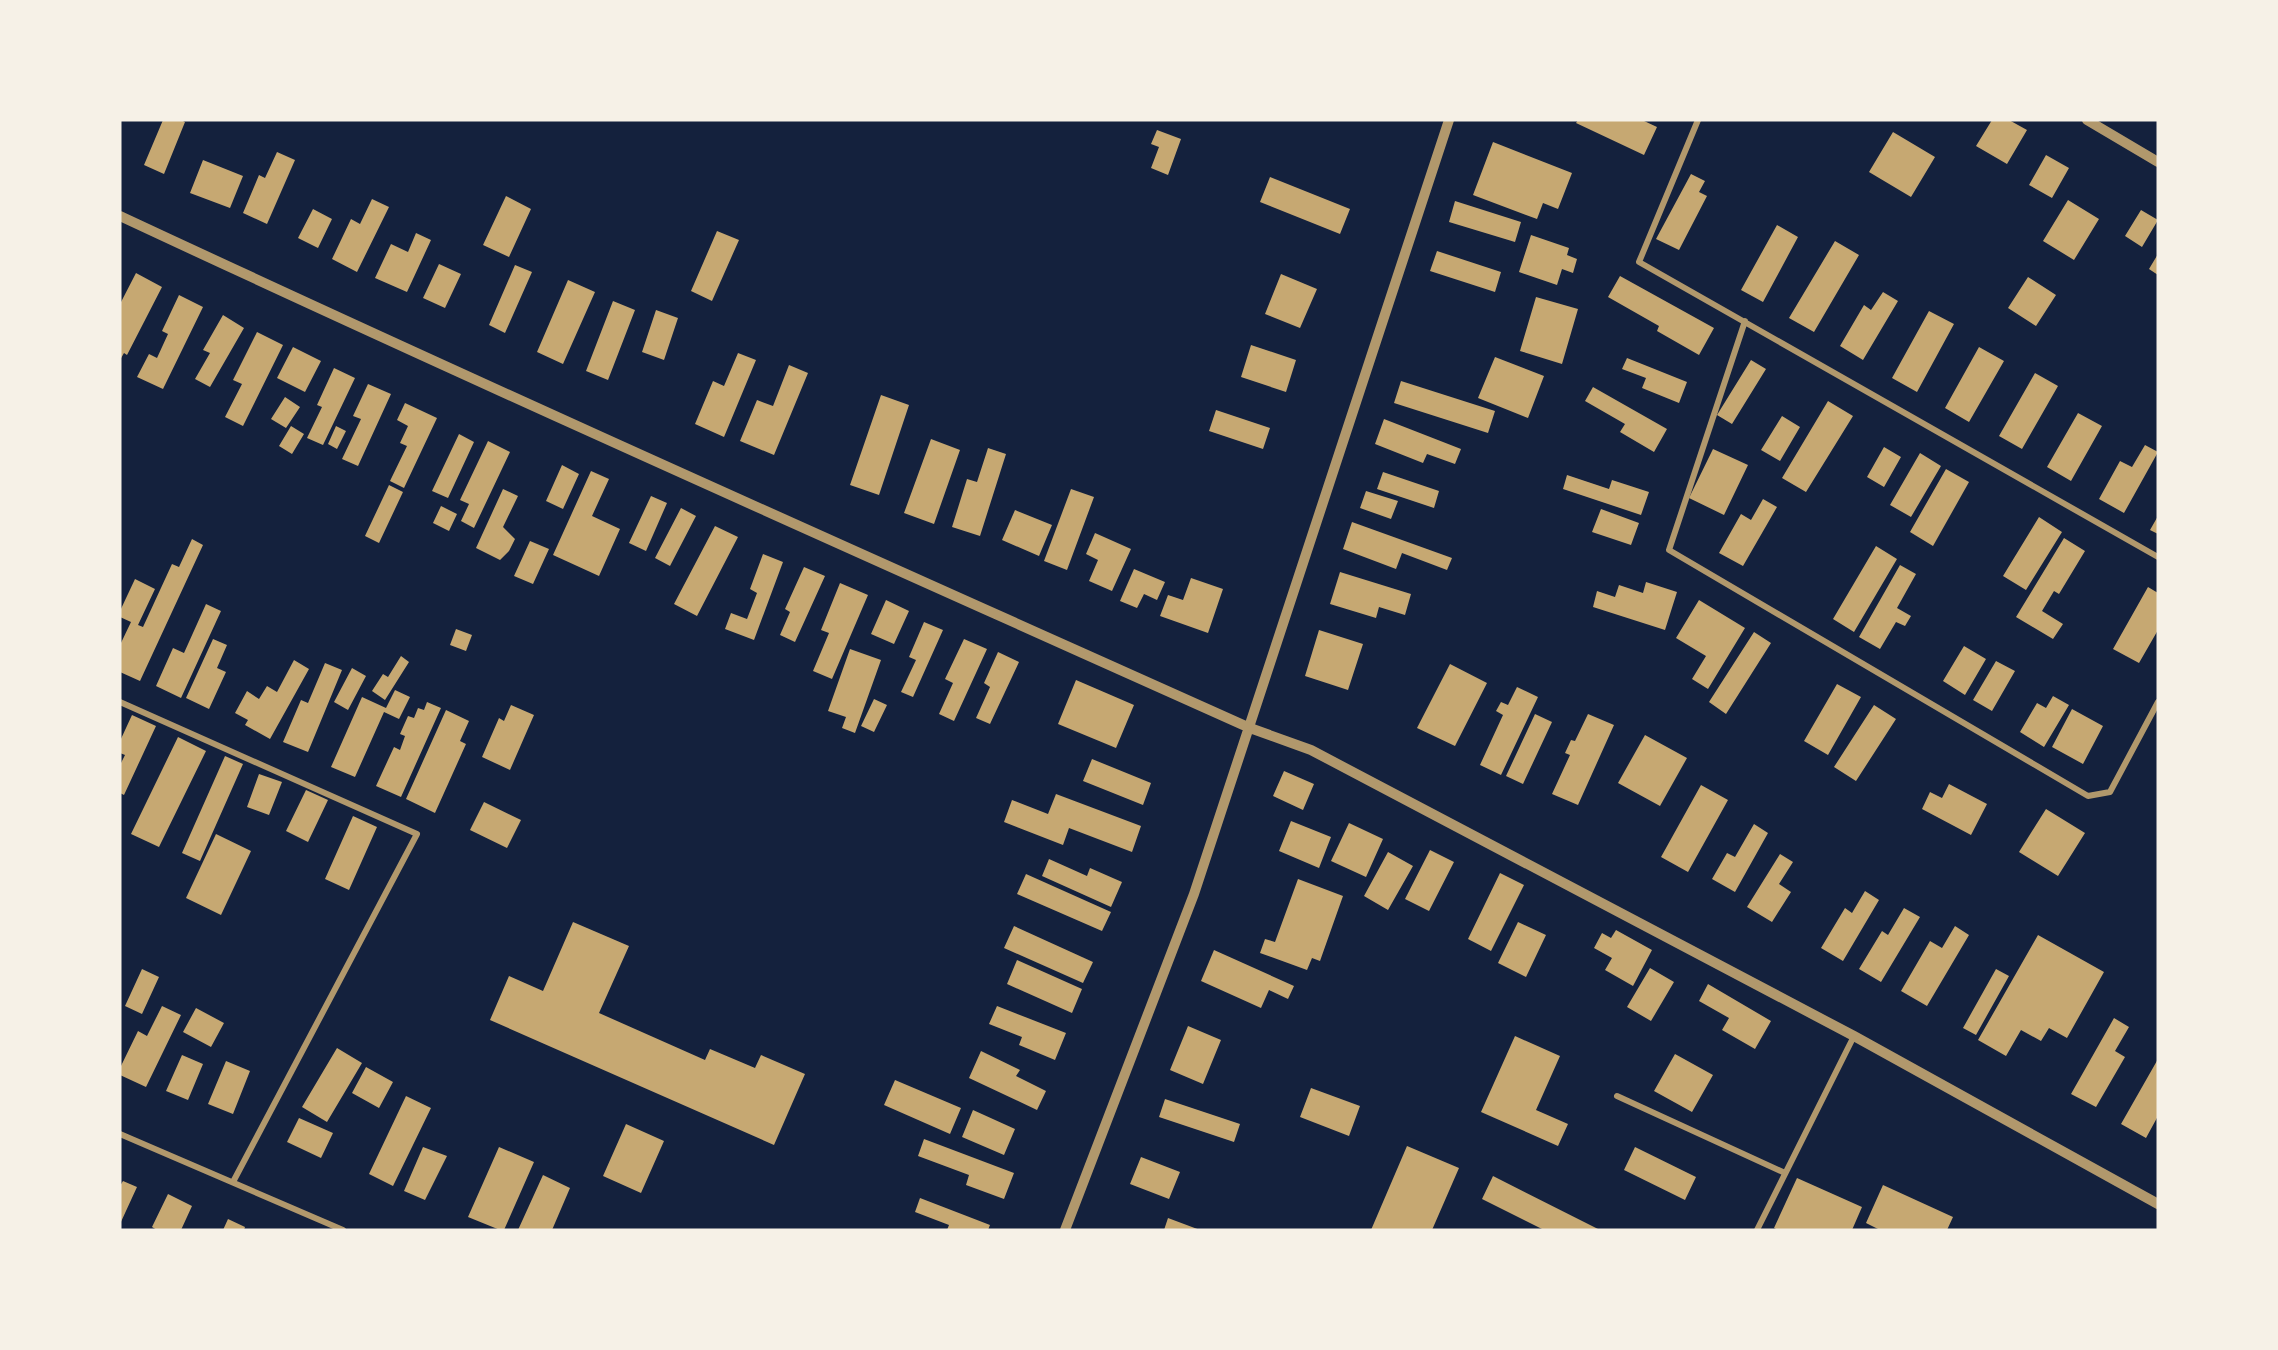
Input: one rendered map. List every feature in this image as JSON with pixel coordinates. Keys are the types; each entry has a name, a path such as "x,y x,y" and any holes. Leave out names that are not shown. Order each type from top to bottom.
{"street":[{"path":"1065,1230 1194,894 1449,120"},
{"path":"1698,120 1639,262 2158,557"},
{"path":"2087,120 2158,162"},
{"path":"120,216 401,348 1250,728 1311,750 1854,1036 2158,1204"},
{"path":"1745,321 1670,550 2088,796 2110,792 2158,702"},
{"path":"120,702 417,834 233,1182"},
{"path":"1757,1230 1854,1036"},
{"path":"1617,1096 1785,1173"},
{"path":"120,1134 343,1230"}],"building":[{"path":"163,120 185,122 164,174 144,165"},
{"path":"1578,120 1642,120 1657,127 1644,155 1576,123"},
{"path":"1992,120 2009,120 2027,130 2007,164 1976,146"},
{"path":"1157,130 1181,139 1168,175 1151,168 1159,147 1151,144"},
{"path":"1893,132 1935,157 1911,197 1869,172"},
{"path":"1493,142 1572,173 1558,209 1543,203 1537,219 1473,195"},
{"path":"277,152 295,160 267,224 243,213 259,175 265,178"},
{"path":"2046,155 2069,168 2052,198 2029,185"},
{"path":"203,160 243,176 230,208 190,193"},
{"path":"1691,174 1705,181 1699,192 1707,196 1679,250 1656,239"},
{"path":"1270,177 1350,209 1340,234 1260,202"},
{"path":"506,196 531,209 509,257 483,245"},
{"path":"372,199 389,207 357,272 332,259 351,219 360,224"},
{"path":"2068,200 2099,219 2074,260 2043,241"},
{"path":"1455,201 1521,222 1515,242 1449,222"},
{"path":"313,209 332,219 318,248 298,238"},
{"path":"2141,210 2158,220 2142,247 2125,236"},
{"path":"1777,225 1798,237 1763,302 1741,290"},
{"path":"717,231 739,240 712,301 691,291"},
{"path":"416,233 431,240 407,292 375,278 391,244 408,252"},
{"path":"1531,235 1569,248 1567,255 1577,259 1573,273 1562,269 1557,285 1519,272"},
{"path":"1835,241 1859,255 1814,332 1789,318"},
{"path":"1437,251 1501,272 1495,292 1430,271"},
{"path":"2158,254 2158,275 2149,269"},
{"path":"439,264 461,274 445,308 423,298"},
{"path":"515,265 532,272 505,333 489,325"},
{"path":"136,273 162,287 127,355 124,353 120,360 120,304"},
{"path":"1281,274 1317,289 1300,328 1265,314"},
{"path":"1620,276 1714,328 1699,355 1657,331 1659,326 1608,297"},
{"path":"2028,277 2056,295 2036,326 2008,308"},
{"path":"568,280 595,292 563,364 537,352"},
{"path":"1883,292 1898,301 1863,360 1840,346 1864,305 1871,310"},
{"path":"179,295 203,307 163,389 137,377 149,354 157,358 168,334 162,331"},
{"path":"1536,297 1578,309 1562,364 1520,351"},
{"path":"613,301 635,310 608,380 586,371"},
{"path":"656,310 678,318 664,360 642,352"},
{"path":"1929,311 1954,324 1917,392 1892,378"},
{"path":"223,315 244,328 210,387 195,379 210,353 203,350"},
{"path":"257,332 283,345 243,426 225,417 242,384 233,380"},
{"path":"1251,345 1296,360 1286,392 1241,377"},
{"path":"293,347 321,361 305,392 277,378"},
{"path":"1979,347 2004,361 1969,422 1945,408"},
{"path":"738,353 756,360 724,437 695,424 713,381 724,386"},
{"path":"1495,357 1544,376 1528,418 1478,398"},
{"path":"1627,358 1687,382 1679,403 1642,388 1646,378 1622,369"},
{"path":"1751,360 1766,369 1732,424 1717,415"},
{"path":"789,365 808,373 774,455 740,441 757,400 773,406"},
{"path":"334,368 355,378 323,445 307,438 322,407 317,405"},
{"path":"2035,373 2058,386 2022,449 1999,436"},
{"path":"1401,381 1495,411 1488,433 1394,403"},
{"path":"368,384 391,394 358,466 342,459 361,419 353,416"},
{"path":"1593,387 1667,429 1654,452 1620,432 1625,424 1585,401"},
{"path":"881,395 909,405 879,495 850,485"},
{"path":"285,397 300,407 286,428 271,419"},
{"path":"1828,401 1853,416 1806,492 1782,478"},
{"path":"405,403 437,418 404,488 390,481 407,446 400,443 408,426 397,420"},
{"path":"1216,410 1270,428 1263,449 1209,431"},
{"path":"2078,413 2102,426 2071,481 2047,467"},
{"path":"1782,416 1800,427 1780,461 1761,450"},
{"path":"1384,419 1461,449 1455,464 1427,454 1423,463 1375,444"},
{"path":"291,426 304,434 292,454 279,446"},
{"path":"336,426 346,431 337,449 328,444"},
{"path":"459,434 474,442 448,498 432,491"},
{"path":"931,439 960,450 934,524 904,513"},
{"path":"488,441 510,452 474,528 461,521 469,504 460,500"},
{"path":"2145,445 2158,452 2124,513 2099,499 2120,461 2132,467"},
{"path":"1884,447 1901,457 1884,487 1867,477"},
{"path":"988,448 1006,454 980,536 952,527 967,479 977,482"},
{"path":"1713,449 1748,465 1724,515 1689,498"},
{"path":"1920,453 1941,466 1911,517 1890,505"},
{"path":"562,465 579,474 563,509 546,501"},
{"path":"1946,469 1969,482 1933,546 1910,532"},
{"path":"591,471 609,479 592,516 620,529 599,576 553,555"},
{"path":"1383,472 1439,491 1434,508 1377,489"},
{"path":"1567,475 1609,489 1612,480 1649,492 1641,515 1563,489"},
{"path":"389,485 403,492 379,543 365,536"},
{"path":"503,489 518,496 503,527 515,539 509,551 500,560 476,548"},
{"path":"1071,489 1094,497 1067,570 1044,561"},
{"path":"1366,491 1398,501 1391,519 1360,508"},
{"path":"651,496 667,503 646,551 629,543"},
{"path":"1763,499 1777,507 1743,566 1719,553 1741,514 1751,520"},
{"path":"441,506 457,514 449,531 433,523"},
{"path":"681,508 696,516 670,566 655,558"},
{"path":"1601,509 1639,523 1631,545 1592,532"},
{"path":"1015,510 1052,525 1039,556 1002,540"},
{"path":"2158,516 2158,534 2150,530"},
{"path":"2039,517 2062,532 2026,590 2003,576"},
{"path":"1352,522 1452,558 1447,570 1402,553 1396,569 1343,549"},
{"path":"715,526 738,537 697,616 674,604"},
{"path":"1095,533 1131,549 1112,591 1089,581 1098,560 1086,554"},
{"path":"2064,538 2085,551 2059,594 2054,591 2042,611 2063,624 2053,639 2016,617"},
{"path":"192,539 203,545 140,681 120,672 120,645 131,622 120,617 120,611 135,579 155,589 138,625 143,627 172,564 179,567"},
{"path":"530,541 549,549 533,584 514,576"},
{"path":"1876,546 1897,559 1854,632 1833,619"},
{"path":"763,554 783,562 754,640 725,629 731,613 747,619 757,593 750,589"},
{"path":"1900,565 1916,574 1897,608 1911,616 1905,626 1896,622 1880,649 1859,637"},
{"path":"804,567 825,576 795,642 780,635 790,612 785,609"},
{"path":"1134,569 1165,582 1157,600 1144,594 1137,608 1120,601"},
{"path":"1340,572 1411,594 1405,615 1379,607 1376,618 1330,604"},
{"path":"1191,578 1223,589 1208,633 1160,616 1168,595 1183,600"},
{"path":"1646,582 1677,592 1665,630 1593,607 1597,591 1615,597 1619,585 1643,593"},
{"path":"840,583 868,595 832,679 813,671 829,633 821,630"},
{"path":"2148,587 2158,593 2158,630 2139,663 2113,649"},
{"path":"886,600 909,611 894,644 871,634"},
{"path":"1699,600 1745,628 1708,689 1692,679 1706,656 1676,638"},
{"path":"206,604 221,611 181,698 156,686 173,648 184,653"},
{"path":"924,622 943,630 913,697 901,692 916,660 909,657"},
{"path":"456,629 472,635 466,651 450,645"},
{"path":"1319,630 1363,644 1348,690 1305,676"},
{"path":"1754,632 1771,643 1726,714 1709,702"},
{"path":"213,639 227,645 217,668 226,672 209,709 186,698"},
{"path":"964,639 987,649 954,721 939,714 953,683 945,679"},
{"path":"1964,646 1986,659 1965,695 1943,681"},
{"path":"850,649 881,660 855,733 842,728 846,717 828,711"},
{"path":"998,652 1019,662 990,724 976,718 990,687 984,683"},
{"path":"401,656 409,662 385,700 372,691 383,674 388,677"},
{"path":"294,660 309,669 270,739 245,725 248,720 235,713 247,691 259,699 267,686 277,692"},
{"path":"1996,661 2015,671 1992,711 1973,700"},
{"path":"325,663 342,670 308,752 283,742 301,700 308,703"},
{"path":"1450,664 1487,683 1455,746 1417,728"},
{"path":"352,668 366,676 348,710 334,702"},
{"path":"1076,680 1134,705 1116,748 1058,724"},
{"path":"1837,684 1861,697 1828,755 1804,741"},
{"path":"1517,687 1538,697 1501,775 1480,765 1503,715 1496,711 1501,702 1508,705"},
{"path":"395,690 410,697 399,719 384,712 355,777 331,767 362,697 386,708"},
{"path":"2053,696 2069,705 2044,747 2020,732 2037,703 2046,708"},
{"path":"874,699 887,705 874,732 861,726"},
{"path":"427,702 441,708 401,797 376,786 394,747 400,750 405,736 400,734 408,716 414,718 418,708 424,710"},
{"path":"511,705 534,715 510,770 482,757 499,718 504,721"},
{"path":"1874,705 1896,719 1856,781 1834,767"},
{"path":"2072,709 2103,726 2083,764 2052,747"},
{"path":"446,710 469,721 460,741 466,744 435,813 406,799"},
{"path":"1535,714 1552,722 1523,784 1506,776"},
{"path":"1588,714 1614,725 1578,805 1552,794 1570,755 1565,753 1571,740 1575,741"},
{"path":"132,715 156,726 124,795 120,793 120,765 125,755 120,753 120,741"},
{"path":"1645,735 1687,758 1660,806 1618,783"},
{"path":"178,737 206,751 159,847 131,834"},
{"path":"225,756 243,764 200,861 182,853"},
{"path":"1092,759 1151,783 1143,805 1083,781"},
{"path":"1284,771 1314,784 1303,810 1273,796"},
{"path":"259,774 282,782 269,815 247,807"},
{"path":"1949,784 1987,804 1971,835 1922,809 1930,792 1942,798"},
{"path":"1701,785 1728,800 1688,872 1661,857"},
{"path":"306,790 328,800 308,842 286,831"},
{"path":"1056,794 1141,826 1132,852 1069,828 1063,845 1004,822 1012,800 1048,814"},
{"path":"484,802 521,820 507,848 470,830"},
{"path":"2046,809 2085,833 2058,876 2019,852"},
{"path":"353,816 377,827 349,890 325,879"},
{"path":"1291,821 1331,837 1319,868 1279,851"},
{"path":"1349,823 1383,839 1366,877 1331,861"},
{"path":"1754,824 1768,833 1735,892 1712,879 1727,853 1735,857"},
{"path":"216,834 251,851 221,915 186,898"},
{"path":"1430,850 1454,862 1429,911 1405,899"},
{"path":"1388,852 1413,866 1388,910 1364,896"},
{"path":"1780,854 1793,862 1779,884 1791,892 1772,922 1747,907"},
{"path":"1049,859 1087,876 1090,868 1122,882 1111,907 1042,876"},
{"path":"1500,873 1524,885 1491,951 1468,939"},
{"path":"1026,874 1111,912 1102,931 1017,894"},
{"path":"1298,879 1343,896 1320,961 1312,958 1307,970 1260,953 1265,939 1275,942"},
{"path":"1865,891 1879,900 1843,961 1821,948 1845,908 1852,913"},
{"path":"1904,908 1920,917 1881,982 1859,969 1882,931 1888,935"},
{"path":"573,922 629,946 599,1013 705,1060 710,1049 755,1068 761,1055 805,1074 774,1145 490,1020 509,976 543,991"},
{"path":"1518,922 1546,935 1526,977 1498,963"},
{"path":"1014,926 1093,962 1083,983 1004,948"},
{"path":"1955,926 1969,935 1927,1006 1901,991 1930,941 1942,948"},
{"path":"1616,930 1652,950 1633,986 1605,970 1612,958 1594,948 1602,933 1611,938"},
{"path":"2038,935 2104,972 2067,1038 2049,1028 2041,1041 2021,1030 2006,1056 1978,1040"},
{"path":"1214,950 1294,986 1288,999 1269,990 1261,1008 1201,981"},
{"path":"1017,960 1082,989 1072,1013 1007,984"},
{"path":"1650,968 1674,982 1651,1021 1627,1007"},
{"path":"142,969 159,977 142,1014 125,1006"},
{"path":"1996,969 2009,976 1976,1035 1963,1028"},
{"path":"1708,984 1771,1021 1755,1049 1722,1030 1729,1018 1699,1001"},
{"path":"162,1006 181,1015 146,1087 120,1075 120,1068 138,1031 147,1036"},
{"path":"997,1006 1066,1033 1055,1060 1019,1045 1022,1037 989,1024"},
{"path":"196,1008 224,1023 211,1047 183,1032"},
{"path":"2114,1018 2129,1027 2115,1051 2125,1057 2096,1107 2071,1094"},
{"path":"1188,1026 1221,1040 1203,1084 1170,1070"},
{"path":"1515,1036 1560,1056 1536,1110 1568,1124 1558,1146 1481,1112"},
{"path":"337,1048 362,1063 327,1122 302,1107"},
{"path":"981,1051 1020,1070 1016,1076 1046,1091 1037,1110 969,1078"},
{"path":"1675,1054 1713,1075 1692,1112 1654,1091"},
{"path":"182,1055 203,1064 188,1100 166,1091"},
{"path":"2158,1059 2158,1116 2146,1138 2121,1124"},
{"path":"226,1061 250,1071 233,1114 208,1104"},
{"path":"366,1067 393,1082 379,1108 352,1093"},
{"path":"895,1080 961,1108 950,1134 884,1105"},
{"path":"1311,1088 1360,1106 1349,1136 1300,1117"},
{"path":"406,1096 431,1108 393,1186 369,1174"},
{"path":"1165,1099 1240,1124 1234,1142 1159,1117"},
{"path":"973,1110 1015,1129 1004,1155 962,1137"},
{"path":"299,1118 333,1133 321,1158 287,1142"},
{"path":"626,1124 664,1141 641,1193 603,1176"},
{"path":"924,1139 1014,1173 1004,1199 966,1185 969,1175 918,1156"},
{"path":"1407,1146 1459,1168 1432,1230 1371,1230"},
{"path":"423,1147 447,1156 425,1200 404,1191"},
{"path":"499,1147 534,1162 504,1230 468,1217"},
{"path":"1635,1147 1696,1177 1685,1200 1624,1170"},
{"path":"1141,1157 1180,1172 1169,1199 1130,1184"},
{"path":"543,1175 570,1188 552,1230 518,1230"},
{"path":"1493,1176 1600,1230 1544,1230 1482,1199"},
{"path":"1797,1178 1862,1207 1852,1230 1778,1230 1774,1228"},
{"path":"123,1181 137,1187 120,1224 120,1186"},
{"path":"1883,1185 1953,1217 1947,1230 1880,1230 1866,1223"},
{"path":"168,1194 192,1206 181,1230 157,1230 152,1227"},
{"path":"920,1198 990,1225 988,1230 947,1230 949,1225 915,1212"},
{"path":"1168,1218 1200,1230 1164,1230"},
{"path":"228,1219 245,1227 244,1230 223,1230"}]}
